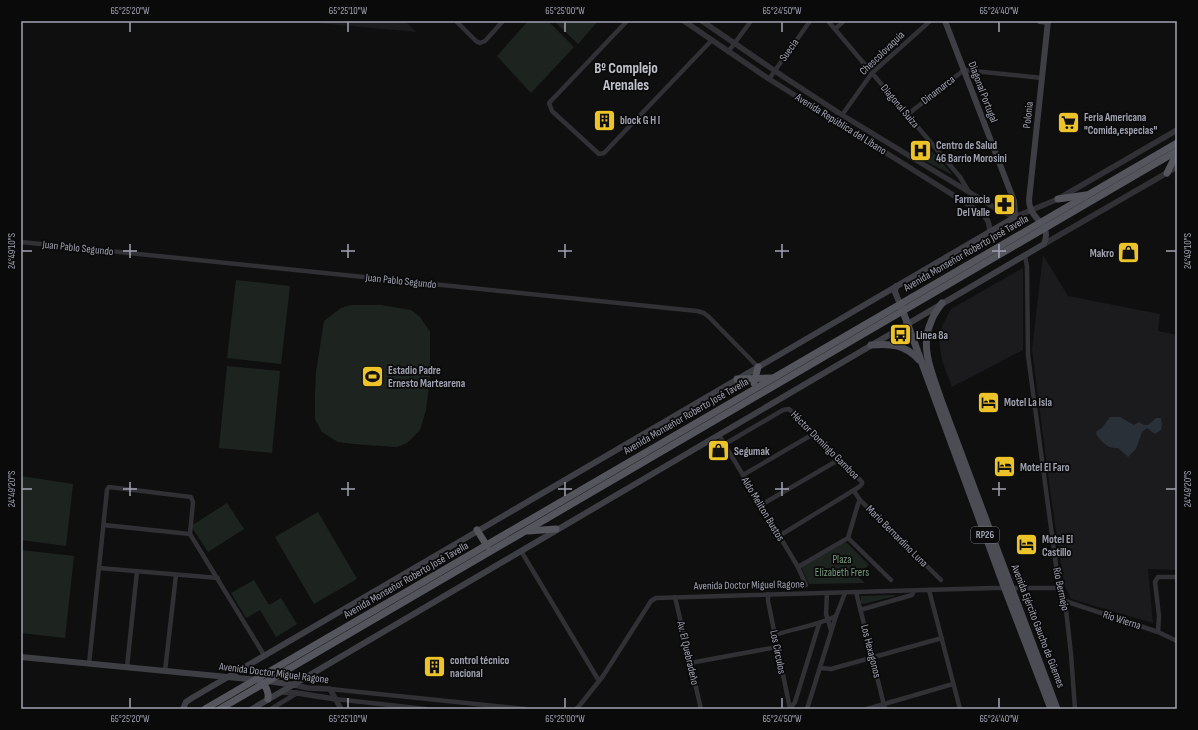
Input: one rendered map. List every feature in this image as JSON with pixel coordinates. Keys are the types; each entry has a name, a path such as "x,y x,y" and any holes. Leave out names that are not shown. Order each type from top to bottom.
{"highway":[{"name":"Avenida Monseñor Roberto José Tavella","path":"1043,225 1090,194 1177,143"},
{"path":"1167,173 1175,165 1177,152"},
{"name":"Avenida Monseñor Roberto José Tavella","path":"205,709 752,390 901,307 1043,225 1156,162 1177,152"},
{"path":"1156,162 1175,165"},
{"path":"1058,199 1090,194"},
{"name":"Avenida Monseñor Roberto José Tavella","path":"220,709 525,532 901,307"},
{"path":"752,390 758,367"},
{"path":"737,379 774,378"},
{"path":"525,532 556,529"},
{"path":"477,530 486,546"},
{"path":"256,679 266,682 268,699"}],"main road":[{"name":"Diagonal Portugal","path":"945,21 1014,200 1015,217"},
{"path":"1040,21 1048,21"},
{"name":"Polonia","path":"1031,210 1029,196 1048,21"},
{"path":"252,709 556,529 1044,244 1047,238 1043,225 1031,210"},
{"path":"183,709 186,702 208,688 1015,217"},
{"name":"RP26","path":"896,286 895,292 908,324"},
{"name":"Avenida Ejército Gaucho de Güemes","path":"942,303 928,328 926,344 927,358 1051,709"},
{"name":"Avenida Ejército Gaucho de Güemes","path":"908,324 1008,589 1057,709"},
{"path":"871,345 883,344 900,346 912,352 921,361"},
{"name":"Avenida Doctor Miguel Ragone","path":"21,656 89,664 256,679"},
{"path":"202,675 208,679 208,688"},
{"name":"Avenida Doctor Miguel Ragone","path":"266,682 294,685"}],"street":[{"path":"456,21 476,41 480,43 485,41 503,21"},
{"path":"627,21 549,103 552,111 599,154 604,153 712,41"},
{"name":"Avenida República del Líbano","path":"684,21 691,23 712,41 769,79 980,212 987,217 990,232"},
{"name":"Avenida República del Líbano","path":"702,21 842,115 997,209 1015,217"},
{"path":"728,52 751,21"},
{"name":"Suecia","path":"769,79 810,21"},
{"name":"Diagonal Suiza","path":"828,21 960,177 970,192"},
{"path":"835,29 844,21"},
{"name":"Chescolovaquia","path":"838,122 872,73 930,21"},
{"name":"Dinamarca","path":"907,115 964,70 1042,78"},
{"path":"1015,217 1058,199 1177,130"},
{"path":"1044,244 1167,173"},
{"name":"Juan Pablo Segundo","path":"21,242 697,311 704,313 758,367"},
{"name":"Río Bermejo","path":"1025,255 1027,267 1028,355 1059,588 1065,601 1075,709"},
{"name":"Héctor Domingo Gamboa","path":"725,444 786,409 792,410 859,477 862,484 854,491"},
{"path":"743,475 815,433"},
{"name":"Aldo Meliton Bustos","path":"719,434 798,567 806,585"},
{"path":"761,505 840,459"},
{"path":"89,664 107,490 109,487 191,497 193,502 190,534 264,655"},
{"path":"779,536 854,491"},
{"name":"Mario Bernardino Luna","path":"854,491 860,500 941,580"},
{"path":"798,567 848,538 860,500"},
{"path":"104,525 190,534"},
{"path":"848,538 891,580"},
{"path":"521,551 599,681"},
{"path":"99,568 218,578"},
{"path":"127,667 137,571"},
{"path":"165,671 176,575"},
{"path":"1158,632 1159,616 1155,582 1158,577 1177,577"},
{"name":"Avenida Doctor Miguel Ragone","path":"576,709 599,681 650,601 659,597 1059,588"},
{"path":"929,590 960,709"},
{"path":"860,610 912,595 914,591"},
{"name":"Los Hexagonos","path":"856,592 884,707"},
{"path":"826,593 826,614 831,630"},
{"path":"807,709 831,630 845,593"},
{"name":"Los Circulos","path":"768,594 768,601 790,709"},
{"name":"Av. El Quebradeño","path":"675,597 701,709"},
{"name":"Río Wierna","path":"1065,601 1158,632 1177,641"},
{"path":"775,635 819,624 836,616"},
{"path":"790,709 795,702 819,624"},
{"path":"820,668 831,669 942,638"},
{"path":"690,663 777,647"},
{"path":"867,709 884,707 953,684"},
{"name":"Avenida Doctor Miguel Ragone","path":"294,685 308,688 526,709"},
{"path":"330,689 341,709"},
{"name":"Avenida Doctor Miguel Ragone","path":"281,692 425,709"},
{"path":"272,709 297,693"},
{"path":"425,699 425,709"}],"shaded area":[{"path":"296,21 405,21 416,32"},
{"path":"1043,255 1068,296 1160,314 1158,331 1177,335 1177,570 1148,569 1153,623 1071,599 1064,584 1032,350"},
{"path":"1023,268 1023,350 952,387 942,361 939,339 942,326 951,309"},
{"path":"1110,417 1120,417 1134,425 1139,422 1144,425 1148,425 1156,418 1161,418 1161,430 1155,434 1147,428 1142,432 1136,449 1128,457 1118,448 1105,444 1096,434"}],"green space":[{"path":"528,21 548,21 574,47 531,93 497,56"},
{"path":"554,21 598,21 578,44"},
{"path":"932,151 953,175 925,161"},
{"path":"236,280 290,286 281,364 227,358"},
{"name":"Estadio Padre Ernesto Martearena","path":"351,305 381,305 411,310 420,317 430,332 430,379 426,410 420,430 407,443 397,447 338,442 322,432 315,419 316,372 324,321 341,308"},
{"path":"227,366 280,371 272,453 219,448"},
{"path":"21,476 73,484 66,546 21,540"},
{"path":"227,503 244,529 208,552 191,526"},
{"path":"318,512 357,579 314,604 275,537"},
{"name":"Plaza Elizabeth Frers","path":"844,543 847,543 869,565 857,576 865,583 809,584 801,567"},
{"path":"21,550 74,556 65,638 21,633"},
{"path":"254,580 269,605 281,598 297,624 276,637 260,610 246,618 231,593"},
{"path":"895,595 864,604 861,603 861,596"}],"place":[{"name":"block G H I","path":"604,120"},
{"name":"Feria Americana \"Comida,especias\"","path":"1068,123"},
{"name":"Centro de Salud 46 Barrio Morosini","path":"920,151"},
{"name":"Farmacia Del Valle","path":"1005,205"},
{"name":"Makro","path":"1129,253"},
{"name":"Linea 8a","path":"901,335"},
{"name":"Estadio Padre Ernesto Martearena","path":"373,376"},
{"name":"Motel La Isla","path":"988,402"},
{"name":"Segumak","path":"719,451"},
{"name":"Motel El Faro","path":"1005,467"},
{"name":"Motel El Castillo","path":"1026,545"},
{"name":"control técnico nacional","path":"435,666"}],"district":[{"name":"Bº Complejo Arenales","path":"626,76"}]}
